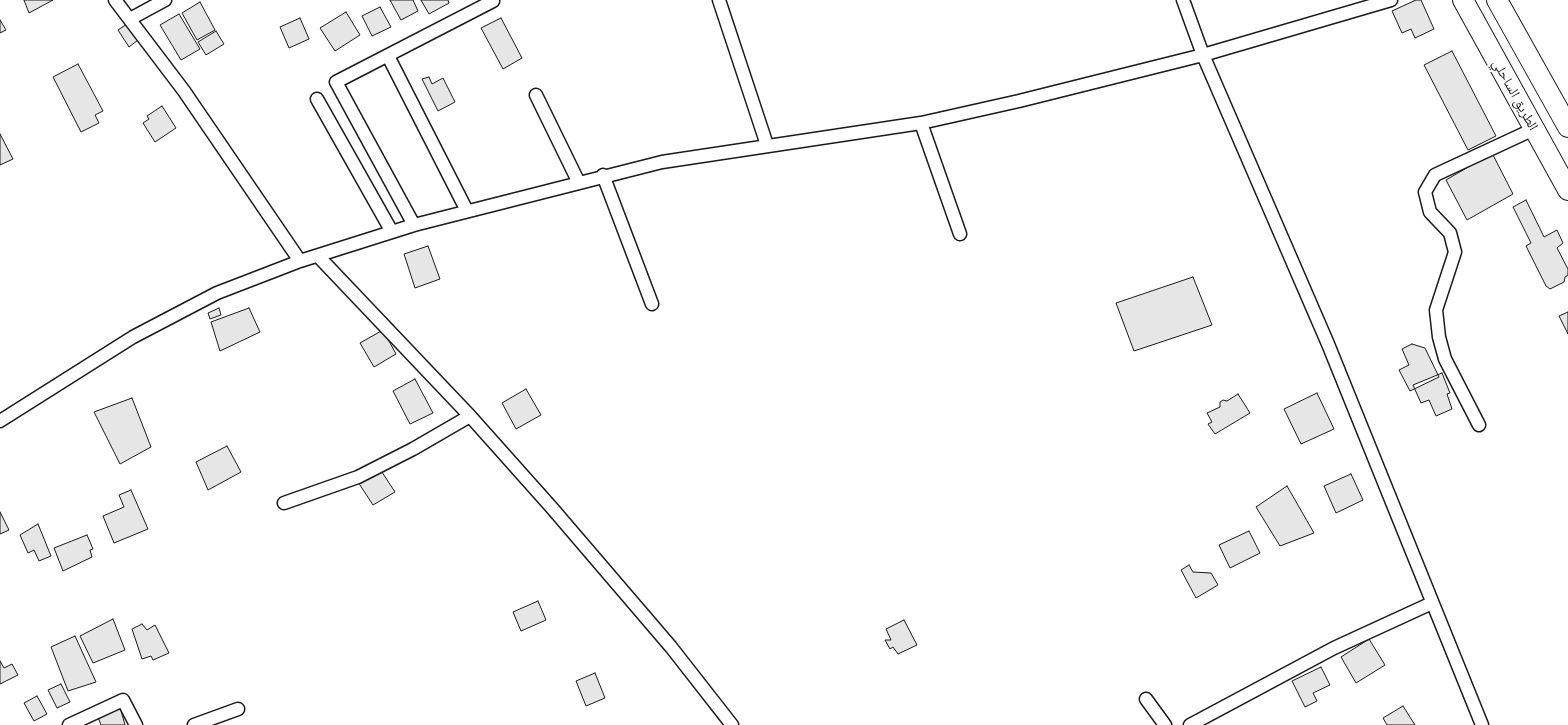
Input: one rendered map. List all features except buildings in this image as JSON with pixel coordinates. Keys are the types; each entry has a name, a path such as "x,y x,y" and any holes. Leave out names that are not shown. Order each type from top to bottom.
{"highway":[{"name":"الطريق الساحلي","path":"1463,0 1568,190"},
{"path":"1498,0 1568,127"}],"street":[{"path":"115,0 184,90 300,262"},
{"path":"130,19 165,0"},
{"path":"719,0 767,145"},
{"path":"1183,0 1202,55 1328,344 1482,725"},
{"path":"0,421 86,365 167,318 217,293 300,262 414,225 578,181 662,162 921,122 1202,55 1391,0"},
{"path":"414,225 336,84 337,80 388,56 493,1"},
{"path":"388,56 468,211"},
{"path":"536,95 578,181"},
{"path":"317,99 392,232"},
{"path":"921,122 960,234"},
{"path":"1479,425 1445,359 1439,337 1436,310 1455,252 1450,233 1430,212 1425,192 1435,175 1534,129"},
{"path":"603,175 652,304"},
{"path":"318,256 470,416 552,508 671,647 732,725"},
{"path":"284,503 358,477 406,453 470,416"},
{"path":"1190,725 1334,648 1432,603"},
{"path":"1146,699 1165,725"},
{"path":"69,725 110,704 123,700 136,725"},
{"path":"194,725 238,709"}]}
